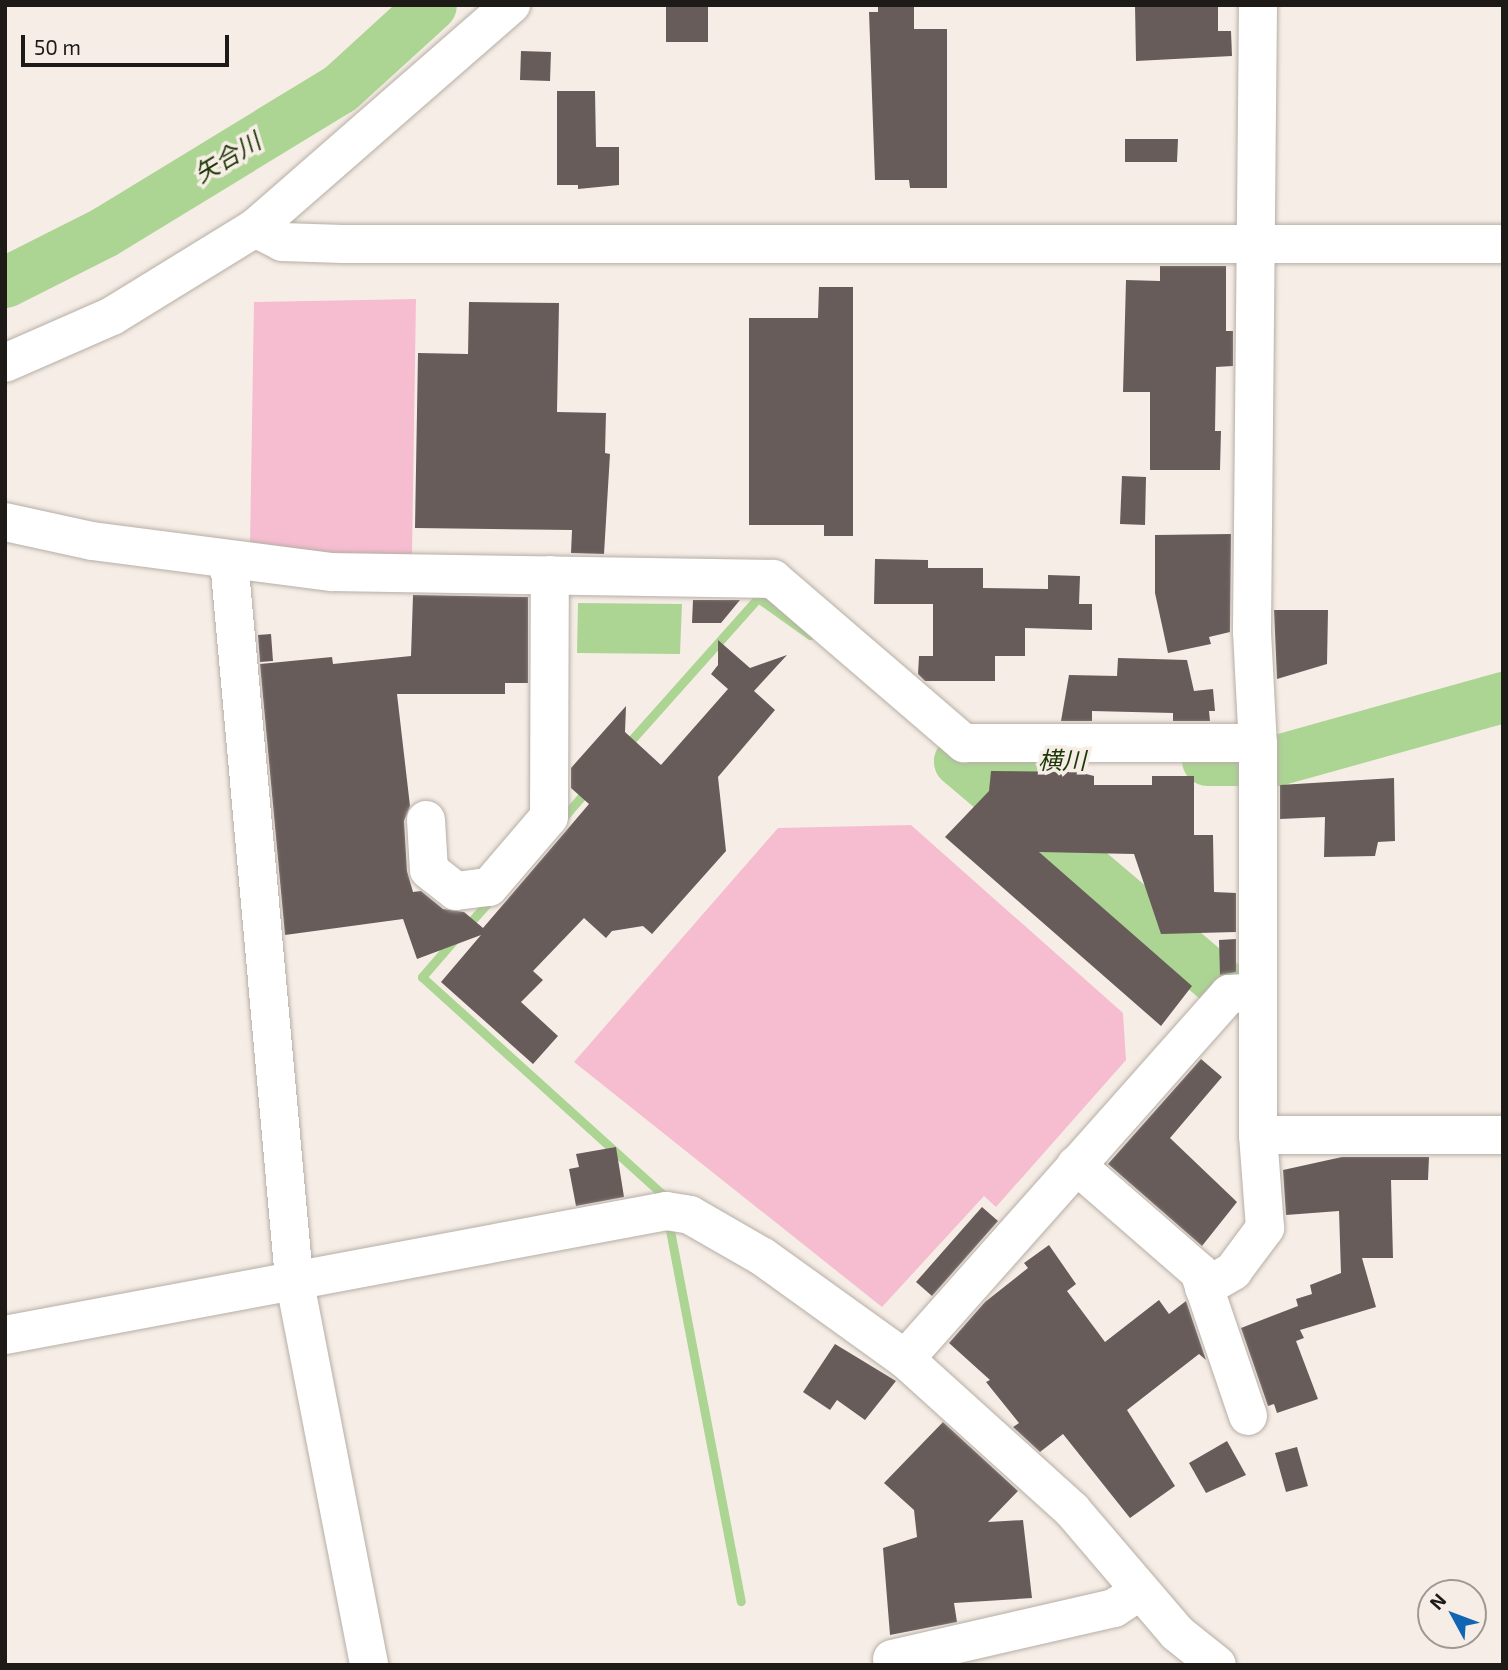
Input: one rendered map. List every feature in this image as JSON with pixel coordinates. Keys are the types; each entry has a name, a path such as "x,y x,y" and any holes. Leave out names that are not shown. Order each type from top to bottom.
{"street":[{"path":"5,363 112,316 255,228 511,5"},
{"path":"1204,1288 1233,1271 1265,1228 1258,1135 1258,752 1252,632 1258,5"},
{"path":"255,228 282,242 343,244 1503,244"},
{"path":"5,522 92,541 229,561 332,572 773,579 964,743 1258,752"},
{"path":"229,561 294,1278 369,1665"},
{"path":"426,820 429,870 456,891 489,887 549,817 550,575"},
{"path":"905,1359 1229,994 1256,992"},
{"path":"1258,1135 1503,1135"},
{"path":"1076,1165 1193,1266 1204,1288 1248,1416"},
{"path":"5,1335 294,1278 666,1211 712,1225 905,1359 1072,1510 1177,1633 1217,1665"},
{"path":"892,1659 1114,1608 1140,1591"}],"shaded area":[{"path":"416,299 412,554 324,555 250,543 254,302"},
{"path":"578,603 682,604 680,654 577,653"},
{"path":"911,825 1123,1013 1126,1060 996,1207 984,1196 882,1307 574,1062 778,828"}],"building":[{"path":"666,5 708,5 708,42 666,42"},
{"path":"878,5 914,5 914,29 947,29 947,188 910,188 909,180 875,180 869,12 878,12"},
{"path":"1135,5 1218,5 1218,31 1231,31 1232,56 1136,61"},
{"path":"521,51 551,52 550,81 520,80"},
{"path":"557,91 595,91 596,147 619,147 619,185 578,189 578,185 557,185"},
{"path":"1125,139 1178,139 1177,162 1125,162"},
{"path":"1160,266 1226,266 1226,331 1233,331 1233,366 1216,367 1215,431 1221,431 1220,470 1150,470 1150,392 1123,392 1126,280 1160,281"},
{"path":"819,287 853,287 853,536 824,536 824,525 749,525 749,318 818,318"},
{"path":"469,302 559,303 557,412 606,413 605,453 610,454 604,554 571,553 572,530 415,528 418,353 468,354"},
{"path":"1122,476 1146,477 1145,525 1120,524"},
{"path":"1231,534 1230,632 1209,637 1211,644 1168,653 1155,593 1155,535"},
{"path":"875,559 928,560 928,568 983,568 983,588 1048,589 1048,575 1080,576 1079,604 1092,604 1092,630 1025,628 1025,656 995,656 995,681 925,681 918,674 919,656 933,656 933,604 874,604"},
{"path":"413,595 528,597 528,683 505,683 505,694 397,694 410,806 404,821 407,871 413,892 421,891 443,909 464,912 483,928 589,804 571,788 571,768 626,706 625,732 661,765 728,689 711,674 718,665 718,640 750,668 787,655 754,691 775,710 718,777 726,851 652,934 643,926 612,931 606,938 584,918 533,971 543,980 521,1002 558,1036 533,1064 441,982 481,935 417,959 403,919 285,935 260,664 332,657 333,664 411,656"},
{"path":"693,600 740,600 721,623 692,623"},
{"path":"1274,610 1328,610 1327,664 1277,679"},
{"path":"271,634 273,661 260,662 258,635"},
{"path":"1118,658 1187,660 1194,691 1213,689 1215,711 1209,711 1210,721 1173,721 1173,713 1092,711 1092,721 1061,721 1069,675 1117,676"},
{"path":"991,771 1078,772 1094,776 1094,785 1152,785 1152,776 1194,776 1194,835 1213,835 1214,892 1236,893 1236,932 1161,934 1134,854 1039,852 1192,986 1161,1026 945,837 989,791"},
{"path":"1394,778 1395,841 1378,842 1375,856 1324,857 1325,817 1280,819 1280,785"},
{"path":"1236,939 1236,972 1220,975 1219,940"},
{"path":"1201,1059 1222,1077 1170,1138 1237,1202 1202,1246 1108,1164"},
{"path":"616,1147 624,1197 576,1206 569,1169 579,1167 576,1154"},
{"path":"1342,1157 1429,1157 1428,1180 1391,1180 1393,1258 1362,1258 1376,1307 1300,1330 1304,1338 1296,1341 1318,1399 1277,1413 1274,1404 1268,1406 1241,1328 1298,1306 1296,1299 1312,1294 1310,1285 1341,1273 1339,1211 1286,1215 1283,1170"},
{"path":"982,1207 998,1221 932,1296 916,1282"},
{"path":"1049,1245 1076,1284 1067,1291 1105,1342 1159,1300 1169,1314 1186,1301 1206,1360 1199,1354 1127,1410 1175,1486 1130,1518 1063,1434 1040,1452 1013,1427 1019,1423 986,1382 990,1380 949,1343 985,1302 1028,1268 1024,1263"},
{"path":"835,1344 896,1381 865,1420 837,1400 830,1410 803,1392"},
{"path":"943,1422 1018,1491 988,1522 1023,1520 1032,1598 954,1603 957,1622 890,1635 883,1548 917,1537 914,1510 884,1483"},
{"path":"1227,1441 1246,1475 1206,1493 1189,1463"},
{"path":"1297,1447 1308,1486 1286,1492 1275,1453"}],"waterway":[{"name":"矢合川","path":"5,282 104,232 340,88 431,5"},
{"path":"626,746 758,598 810,635"},
{"name":"横川","path":"1207,760 1277,760 1503,697"},
{"name":"横川","path":"1027,760 959,761 1223,985"},
{"path":"561,820 589,788"},
{"path":"466,927 492,898"},
{"path":"454,940 422,977 669,1200"},
{"path":"669,1225 741,1601"}]}
